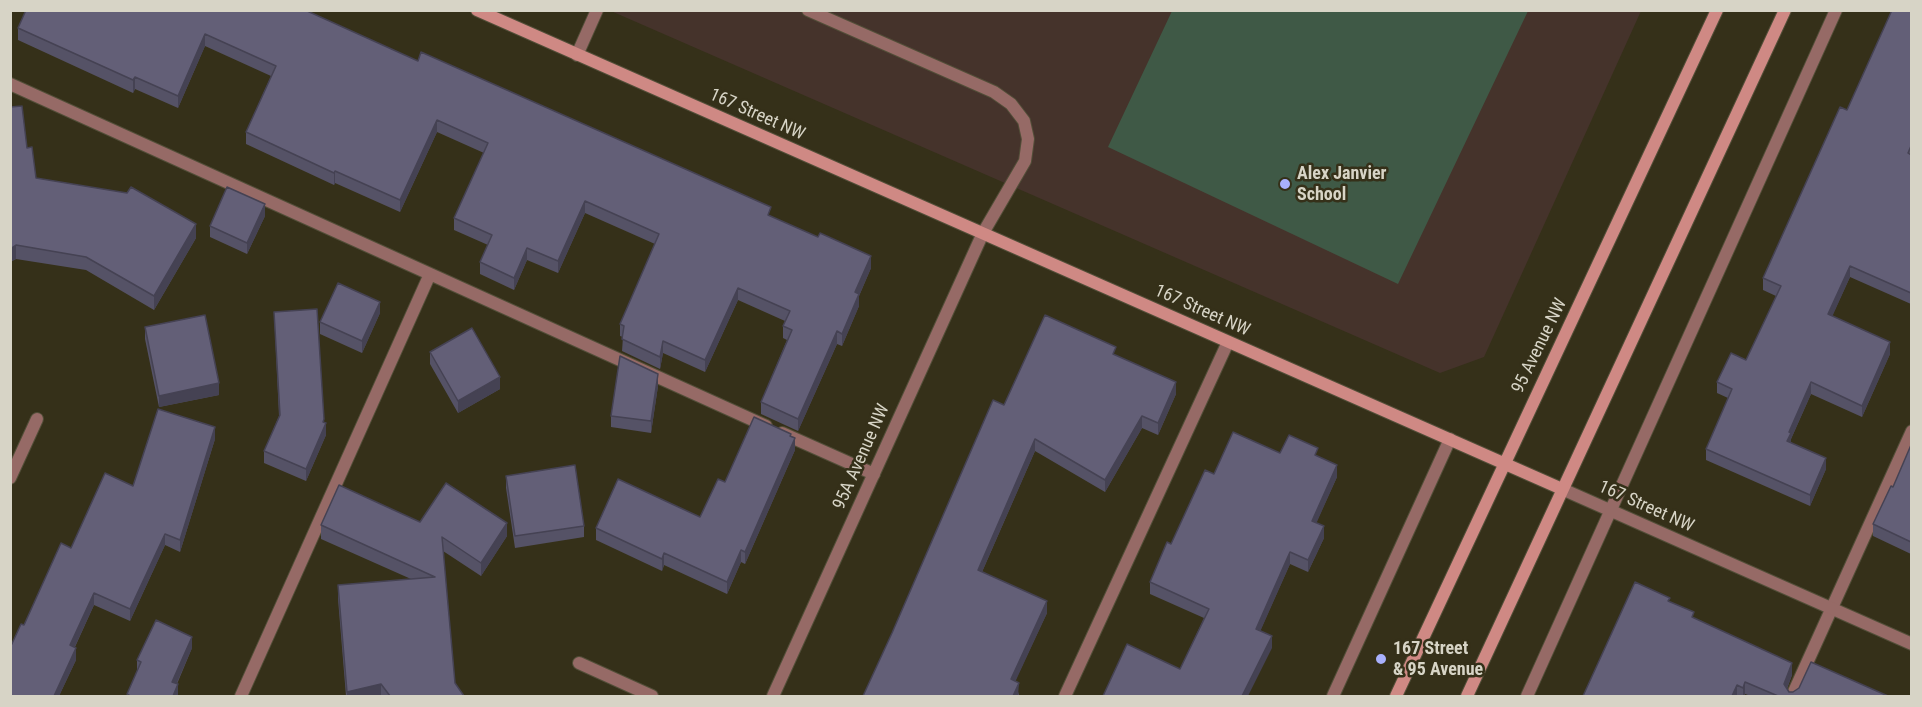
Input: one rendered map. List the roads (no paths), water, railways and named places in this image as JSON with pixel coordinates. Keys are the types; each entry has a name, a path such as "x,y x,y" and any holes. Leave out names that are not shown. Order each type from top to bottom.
{"main road":[{"name":"167 Street NW","path":"477,10 1562,489"},
{"name":"95 Avenue NW","path":"1396,696 1504,463 1622,218 1717,10"},
{"path":"1467,696 1785,10"}],"street":[{"path":"577,56 597,10"},
{"name":"95A Avenue NW","path":"773,696 983,233 1025,161 1028,139 1024,121 1011,104 994,92 808,10"},
{"path":"1527,696 1836,10"},
{"path":"10,84 874,474"},
{"path":"241,696 430,274"},
{"path":"1065,696 1228,342"},
{"path":"10,478 37,419"},
{"path":"1792,696 1911,431"},
{"path":"1333,696 1450,439"},
{"name":"167 Street NW","path":"1562,489 1911,644"},
{"path":"579,663 652,696"}],"place":[{"name":"Alex Janvier School","path":"1285,184"},
{"name":"167 Street & 95 Avenue","path":"1381,659"}]}
